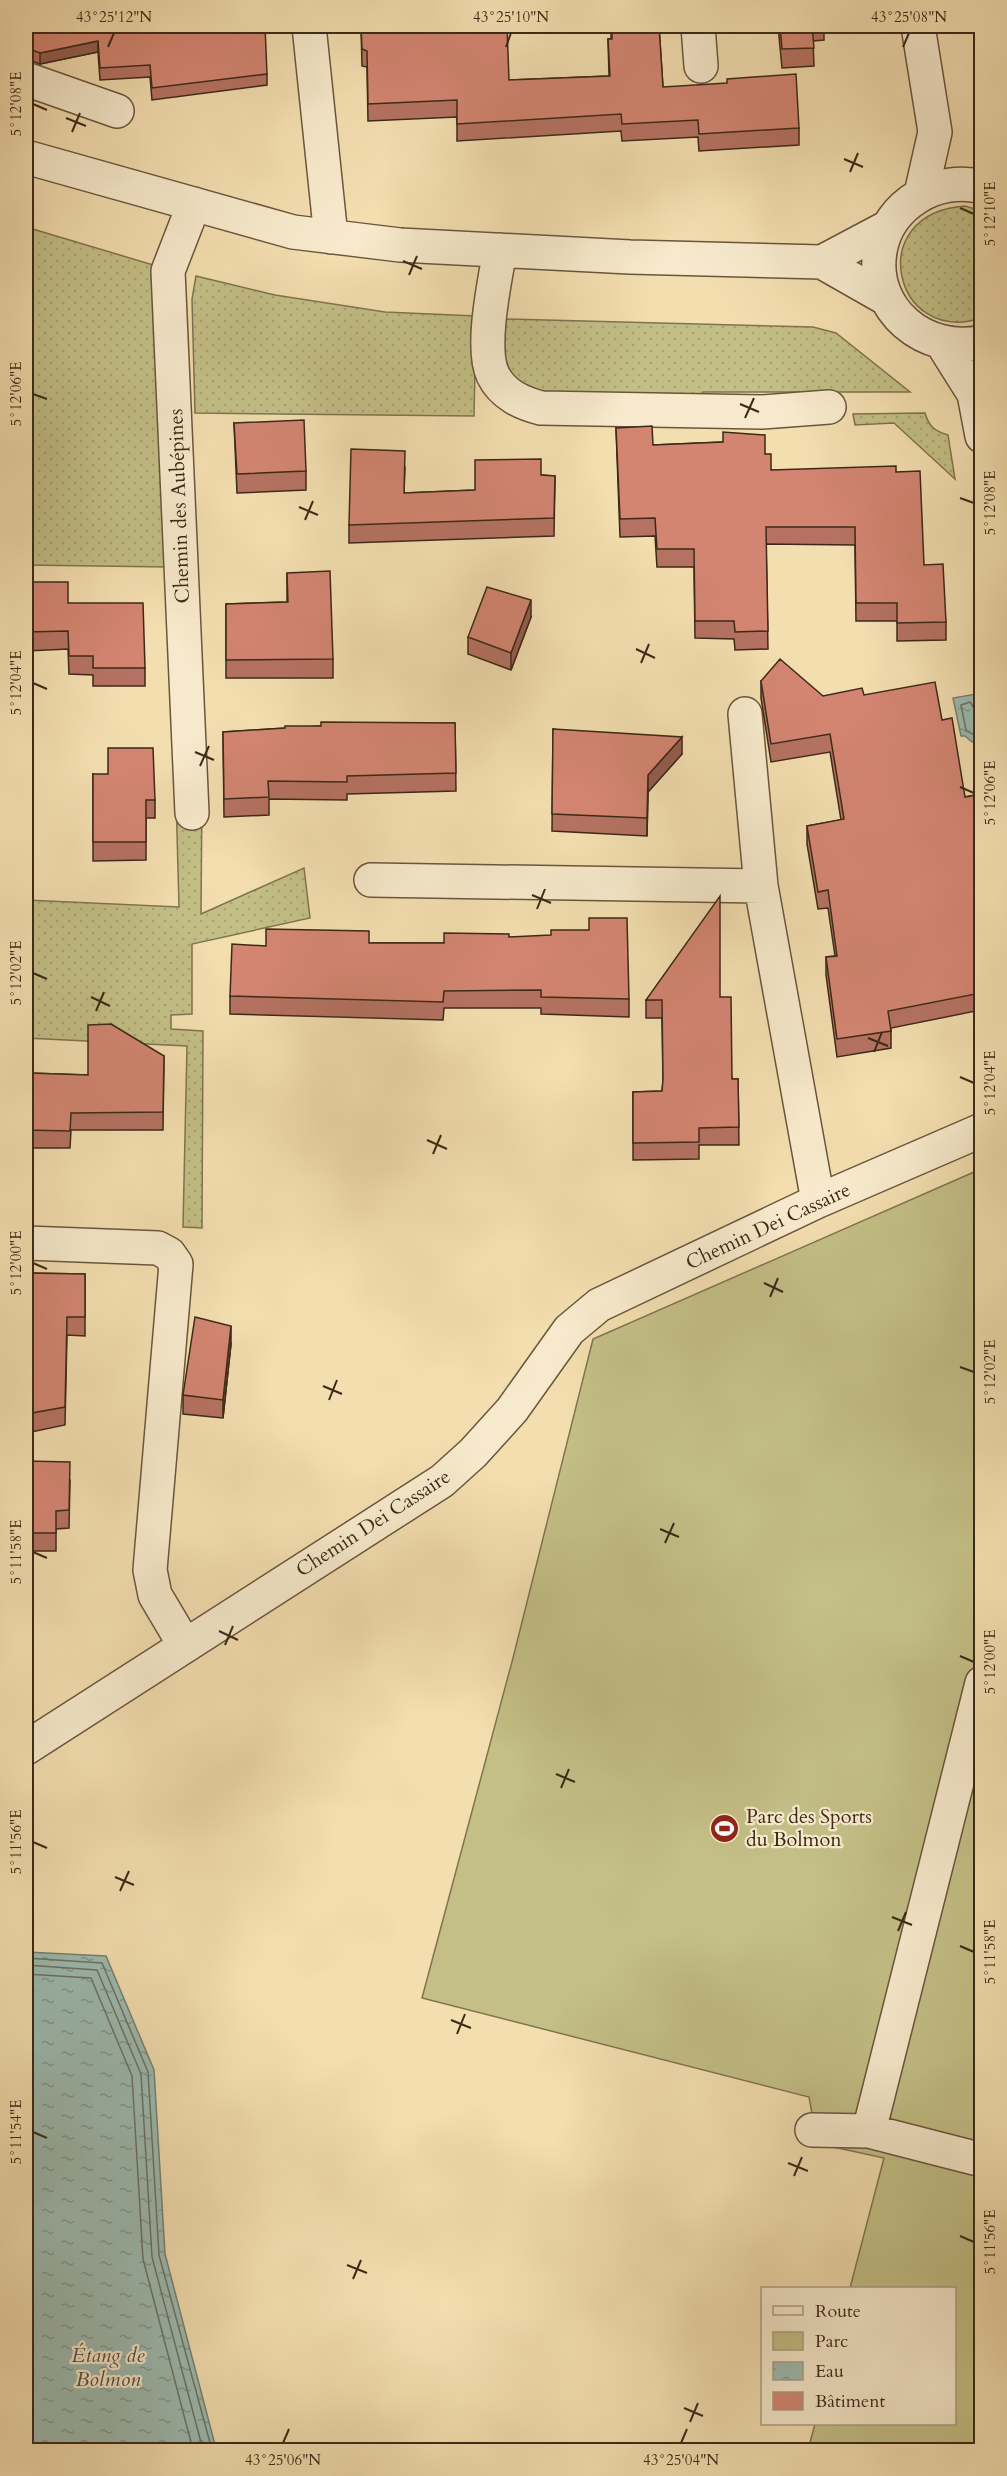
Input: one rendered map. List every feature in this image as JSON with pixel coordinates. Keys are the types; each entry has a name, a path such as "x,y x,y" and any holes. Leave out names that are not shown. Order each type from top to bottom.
{"street":[{"path":"309,26 331,237"},
{"path":"698,26 701,66"},
{"path":"918,26 935,132 921,194"},
{"path":"26,79 117,111"},
{"path":"935,132 975,186"},
{"path":"26,157 293,232 399,245 630,257 822,262 887,299"},
{"path":"975,186 942,185 921,194 902,208 888,227 880,250 880,275 887,299 900,319 919,334 942,344 966,345 981,342"},
{"name":"Chemin des Aubépines","path":"192,813 168,270 194,204"},
{"path":"822,262 888,227"},
{"path":"500,250 487,352 492,374 502,389 520,402 541,408 762,412 829,407"},
{"path":"942,344 978,382 981,436"},
{"path":"746,714 761,886 818,1201"},
{"path":"371,880 761,886"},
{"name":"Chemin Dei Cassaire","path":"26,1748 184,1644 442,1481 473,1453 512,1410 569,1330 599,1305 818,1201 981,1130"},
{"path":"26,1243 159,1248 169,1254 176,1264 150,1570 155,1595 184,1644"},
{"path":"869,2131 981,1683"},
{"path":"812,2130 869,2131 981,2160"}],"green space":[{"path":"965,206 981,211 981,318 951,322 927,314 911,297 902,276 902,252 912,231 933,214"},
{"path":"26,227 160,267 168,567 26,565"},
{"path":"196,276 275,295 385,312 476,316 474,416 195,413 192,299"},
{"path":"505,319 813,327 836,333 910,392 703,392 695,401 550,397 515,381 502,353"},
{"path":"925,413 933,428 948,435 955,479 894,423 855,425 853,414"},
{"path":"202,795 201,914 304,868 310,918 192,944 192,1014 171,1015 171,1029 203,1031 202,1228 183,1227 187,1046 26,1038 26,900 179,907 176,796"},
{"name":"Parc des Sports du Bolmon","path":"981,1169 981,2450 808,2450 815,2425 956,2425 956,2287 850,2287 884,2158 810,2142 813,2119 809,2097 422,1998 513,1658 593,1339"}],"water":[{"path":"976,694 982,720 981,733 977,740 972,742 965,736 961,736 953,698"},
{"name":"Étang de Bolmon","path":"26,1952 106,1956 154,2070 165,2254 218,2450 26,2450"}],"building":[{"path":"26,26 265,26 267,74 152,88 150,65 100,68 98,41 40,53 26,50"},
{"path":"361,26 507,26 509,80 610,76 608,39 612,39 612,26 659,26 663,87 727,83 727,79 796,74 799,128 699,134 698,120 622,124 621,114 457,124 457,100 368,104 367,51 362,49"},
{"path":"780,26 812,26 814,48 782,49"},
{"path":"304,420 306,471 237,474 234,423"},
{"path":"652,426 653,445 723,442 723,432 765,435 765,454 771,454 771,470 896,466 896,472 920,471 924,565 943,564 946,622 897,623 897,603 856,603 855,527 766,527 768,631 735,632 734,621 695,621 694,549 657,549 655,518 620,519 616,428"},
{"path":"351,449 405,451 404,493 475,490 475,460 541,459 541,475 555,476 554,518 349,525"},
{"path":"330,571 333,659 226,660 226,604 288,602 287,573"},
{"path":"26,582 68,582 68,603 143,603 145,668 93,668 93,656 69,656 68,631 26,632"},
{"path":"487,587 531,600 511,653 468,637"},
{"path":"780,659 823,696 862,688 864,695 935,682 942,720 952,718 965,797 981,794 981,993 888,1011 891,1031 837,1039 826,957 837,956 828,890 818,892 807,826 844,819 830,734 771,744 761,681"},
{"path":"321,722 455,723 456,773 347,776 347,782 268,781 269,797 224,799 223,732 285,728 285,726 321,726"},
{"path":"553,729 682,737 648,775 647,818 552,814"},
{"path":"108,748 153,748 155,800 146,800 146,842 93,842 93,774 108,774"},
{"path":"720,896 720,997 731,997 732,1079 738,1079 739,1127 699,1128 699,1142 633,1143 633,1092 662,1091 662,1000 646,1000"},
{"path":"589,918 627,918 629,999 541,997 541,990 444,991 443,1002 230,996 232,944 266,946 266,929 369,931 369,943 444,943 444,933 509,934 509,937 551,935 551,930 589,930"},
{"path":"111,1024 164,1056 163,1112 71,1113 70,1131 26,1130 26,1064 29,1064 29,1073 88,1075 88,1025"},
{"path":"26,1273 85,1274 85,1317 67,1317 65,1407 26,1414"},
{"path":"195,1317 231,1326 223,1400 183,1395"},
{"path":"26,1461 70,1462 69,1510 56,1511 56,1533 26,1533"}],"place":[{"name":"Parc des Sports du Bolmon","path":"725,1828"}]}
